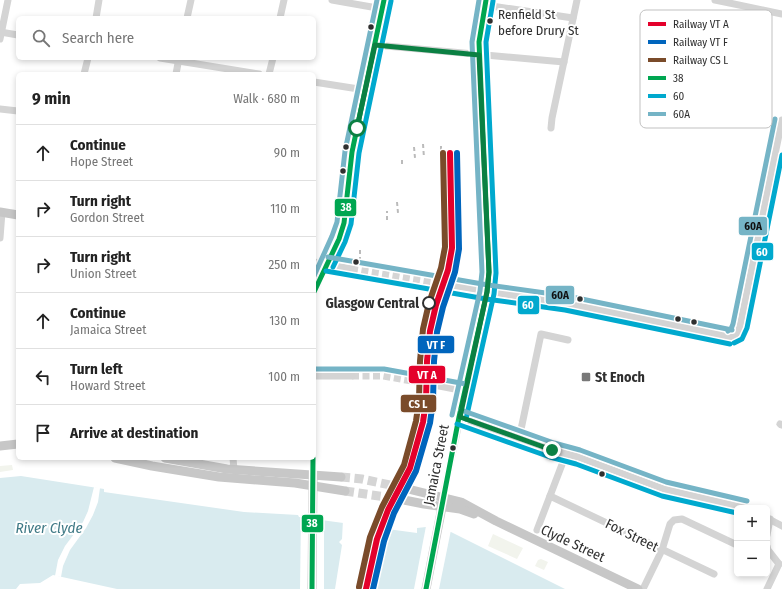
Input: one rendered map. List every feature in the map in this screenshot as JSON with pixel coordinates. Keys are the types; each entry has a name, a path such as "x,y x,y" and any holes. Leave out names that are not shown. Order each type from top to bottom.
{"main road":[{"path":"1,212 16,214"},
{"path":"0,446 16,444"},
{"path":"129,460 218,478 344,490"},
{"path":"176,460 234,470 341,477"},
{"path":"312,589 313,475"},
{"name":"Clyde Street","path":"404,488 461,502 496,521 638,589"},
{"name":"Jamaica Street","path":"426,589 444,497"},
{"name":"Clyde Street","path":"399,498 442,507 460,509 496,521"}],"street":[{"path":"8,0 0,34 16,35"},
{"path":"96,16 99,0"},
{"path":"187,16 191,0"},
{"path":"280,16 284,0"},
{"path":"332,0 383,9"},
{"path":"316,288 344,224 352,152 384,0"},
{"path":"551,128 577,0"},
{"path":"716,0 763,10"},
{"path":"486,2 573,18"},
{"name":"Jamaica Street","path":"444,497 465,391 487,292 489,272 479,55 479,39 486,2"},
{"path":"772,12 782,14"},
{"path":"375,45 564,62"},
{"path":"84,72 88,60"},
{"path":"176,72 179,60"},
{"path":"184,60 248,72"},
{"path":"270,72 272,60"},
{"path":"316,82 365,90"},
{"path":"0,109 16,111"},
{"path":"446,284 595,309 731,337 737,334 740,326 782,120"},
{"path":"0,238 1,212"},
{"path":"316,262 351,269"},
{"path":"519,439 541,334 568,340"},
{"path":"316,376 352,376"},
{"path":"429,384 465,391"},
{"path":"460,417 519,439 578,457 664,489 734,505"},
{"path":"537,530 566,454"},
{"path":"234,460 234,470"},
{"path":"313,460 313,475"},
{"name":"Fox Street","path":"550,496 714,574"},
{"path":"643,589 662,550 670,524 674,520 682,519 734,543"},
{"path":"770,519 782,526"},
{"path":"770,552 780,565"},
{"path":"770,560 780,565"},
{"path":"767,589 780,565"}],"shaded area":[{"path":"12,465 13,470 0,472 0,466"},
{"path":"493,534 523,548 517,559 488,546"},
{"path":"541,559 548,562 544,570 535,566 538,560"}],"water":[{"name":"River Clyde","path":"21,476 104,489 104,492 244,512 298,515 299,517 417,533 417,528 426,527 451,532 565,589 117,589 53,575 40,583 20,584 16,589 0,589 0,478"}],"pier":[{"path":"94,487 100,488 98,502 93,515 86,528 70,550 63,566 61,577 55,576 58,560 65,546 83,522 88,511"},
{"path":"301,515 324,518 324,589 300,589"},
{"path":"343,520 387,526 371,589 335,589 342,545 339,542 342,539"},
{"path":"426,526 451,530 439,589 414,589"}],"tunnel":[{"path":"351,269 446,284"},
{"path":"352,376 383,376 429,384"},
{"path":"341,477 362,479 404,488"},
{"path":"345,491 399,499"}],"railway":[{"path":"423,144 424,158"},
{"path":"441,146 441,157"},
{"path":"414,147 415,158"},
{"path":"402,160 402,166"},
{"path":"397,202 398,213"},
{"path":"387,211 387,220"},
{"path":"360,250 360,266"},
{"path":"373,295 373,302"}],"transit line":[{"name":"60A","path":"316,272 337,222 345,151 377,0"},
{"name":"38","path":"316,288 339,239 344,223 352,152 384,0"},
{"name":"60A","path":"452,415 480,291 482,272 472,42 479,0"},
{"name":"38","path":"426,589 459,417 487,292 489,272 479,42 486,0"},
{"name":"60","path":"333,267 345,242 351,224 359,153 391,1"},
{"name":"60","path":"466,419 494,294 496,273 486,42 493,1"},
{"name":"60A","path":"728,331 731,329 733,324 775,119"},
{"path":"359,587 370,537 382,507 404,465 416,421 419,400 423,329 429,303 441,268 445,247 443,153"},
{"path":"366,589 377,539 388,510 410,468 423,422 426,401 427,361 430,331 436,305 448,270 452,248 450,153"},
{"path":"373,589 384,541 394,513 416,471 430,423 433,401 434,361 437,332 443,307 455,272 459,249 457,153"},
{"name":"60","path":"734,343 742,339 747,328 782,155"},
{"name":"60A","path":"328,257 488,285 567,296 732,330"},
{"name":"60","path":"326,271 486,299 565,310 730,344"},
{"name":"60A","path":"316,369 384,369 466,384"},
{"name":"60A","path":"461,410 554,443 580,450 666,482 747,501"},
{"name":"60","path":"457,424 550,457 576,464 662,496 734,512"},
{"name":"38","path":"312,589 313,460"}],"place":[{"name":"Renfield St before Drury St","path":"490,21"},
{"name":"Glasgow Central","path":"429,303"},
{"name":"St Enoch","path":"586,377"}],"route":[{"path":"357,128 375,45 479,55 489,272 487,292 460,417 552,450"}]}
